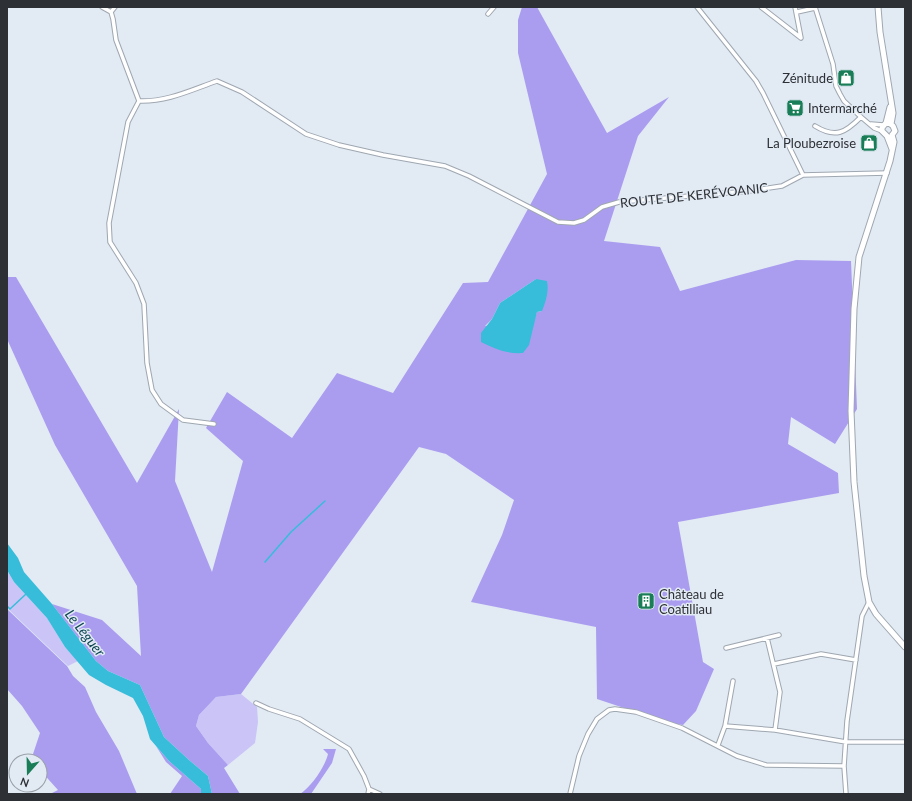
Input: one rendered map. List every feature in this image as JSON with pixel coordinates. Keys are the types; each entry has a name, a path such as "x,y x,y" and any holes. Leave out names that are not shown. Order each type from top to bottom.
{"main road":[{"path":"878,7 890,104 887,124 882,131 890,136 892,150 887,172 859,257 854,309 851,411 854,482 864,576 869,602 873,610 905,647"},
{"path":"887,124 895,128 894,133 890,136"}],"street":[{"path":"102,7 111,12 116,40 139,101 128,122 109,224 110,242 136,283 144,304 147,362 152,390 161,404 183,420 214,424"},
{"path":"111,12 115,7"},
{"path":"488,14 494,7"},
{"path":"697,7 756,81 803,175"},
{"path":"761,7 801,38 795,7"},
{"path":"797,12 815,7 833,64 836,86 844,101 874,128 882,131"},
{"name":"ROUTE DE KERÉVOANIC","path":"139,101 151,102 165,100 217,81 242,92 306,134 339,145 382,155 445,166 469,176 545,216 558,222 567,223 574,223 584,220 602,207 619,202 750,191 782,186 803,175 887,172"},
{"path":"816,126 829,133 838,132 850,128 861,117"},
{"path":"869,124 887,124"},
{"path":"846,794 844,766 847,721 863,614 869,602"},
{"path":"726,648 779,635"},
{"path":"767,638 780,692 775,730"},
{"path":"774,664 821,654 856,660"},
{"path":"718,746 724,726 733,681"},
{"path":"256,702 269,709 300,719 349,749 364,776 369,792 380,794"},
{"path":"570,794 579,756 588,734 597,719 609,710 615,709 636,712 682,728 737,756 766,765 844,766"},
{"path":"724,726 775,730 846,742 905,742"}],"shaded area":[{"path":"522,7 537,7 607,133 669,97 638,136 604,241 660,247 680,291 796,260 851,261 857,409 835,444 791,417 788,444 838,473 839,493 678,522 703,662 714,669 696,711 683,725 669,723 597,699 596,627 471,602 502,535 514,500 446,454 419,447 241,694 216,697 199,715 196,726 208,743 228,765 224,768 240,794 212,794 208,776 164,737 140,685 108,671 96,661 52,604 102,620 141,656 137,586 55,445 7,339 7,277 16,277 137,483 179,409 175,481 212,572 243,461 206,428 227,392 292,438 337,373 393,393 463,283 488,282 547,174 518,53 518,20","holes":["536,279 542,311 537,312 535,318 485,326 492,319 500,303"]},
{"path":"7,570 14,582 48,619 65,647 78,661 68,666 7,608"},
{"path":"7,609 67,666 73,676 85,687 96,712 119,751 137,794 50,794 58,790 48,779 48,753 33,753 40,733 22,706 7,689"},
{"path":"241,694 257,707 258,722 255,743 228,765 208,743 196,726 199,715 216,697"},
{"path":"156,746 169,761 201,789 201,794 170,794 182,776 166,762"},
{"path":"323,749 336,749 332,763 311,794 300,794 313,782 321,771 328,754"}],"water":[{"path":"536,279 547,281 547,296 542,311 537,312 529,345 523,353 512,353 491,347 481,342 481,333 492,319 500,303"},
{"path":"7,543 18,558 24,572 52,604 96,661 108,671 140,685 164,737 208,776 212,794 201,794 201,789 169,761 150,739 143,716 133,698 89,675 65,647 47,618 14,582 7,570"}],"waterway":[{"path":"265,562 291,532 325,501"},
{"path":"7,606 10,609 26,594"}],"place":[{"name":"Zénitude","path":"846,78"},
{"name":"Intermarché","path":"795,108"},
{"name":"La Ploubezroise","path":"869,143"},
{"name":"Château de Coatilliau","path":"646,601"}],"water label":[{"name":"Le Léguer","path":"85,633"}]}
